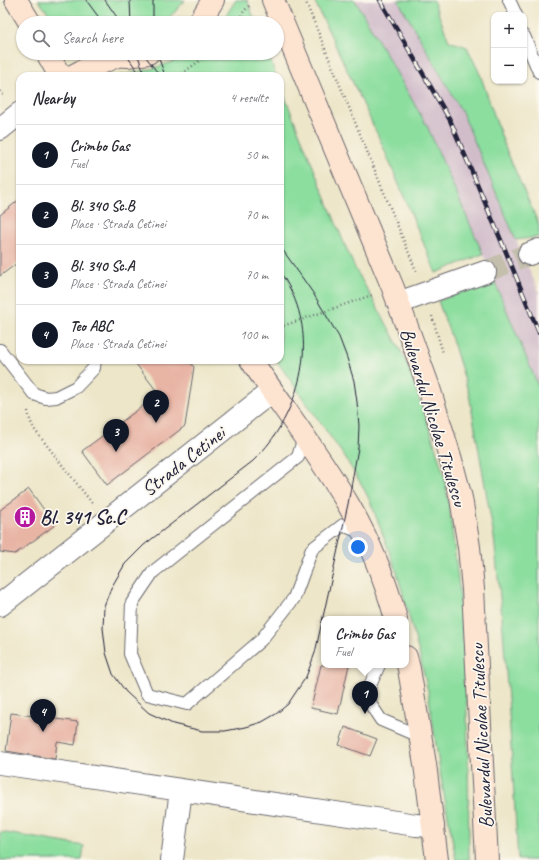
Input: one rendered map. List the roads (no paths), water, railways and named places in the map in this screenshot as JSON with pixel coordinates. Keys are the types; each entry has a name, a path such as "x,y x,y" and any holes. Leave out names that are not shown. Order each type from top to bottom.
{"main road":[{"path":"203,16 213,0"},
{"name":"Bulevardul Nicolae Titulescu","path":"263,2 269,16"},
{"name":"Bulevardul Nicolae Titulescu","path":"284,48 387,273 418,354 451,460 461,498 466,524 473,589 487,860"},
{"path":"51,60 58,72"},
{"path":"80,72 108,60"},
{"path":"254,364 348,504 364,534 380,570 394,616"},
{"path":"409,668 425,764 437,860"}],"street":[{"path":"0,129 16,116"},
{"path":"398,303 485,272"},
{"name":"Strada Cetinei","path":"0,605 272,391"},
{"path":"0,763 416,825 433,826"},
{"path":"172,860 181,790"}],"lane":[{"path":"509,0 515,12"},
{"path":"527,43 539,72"},
{"path":"0,350 34,394 46,398 56,397 76,387 94,368 94,364"},
{"path":"304,437 298,458 153,572 132,603 130,654 148,694 187,704 261,640 294,598 312,549 343,525 364,534"},
{"path":"378,668 368,690 371,705 381,720 421,737"}],"tunnel":[{"path":"485,272 529,254"}],"tram line":[{"path":"86,0 98,16"},
{"path":"105,0 116,16"},
{"path":"130,0 131,16"},
{"path":"153,0 153,16"},
{"path":"130,60 138,72"},
{"path":"139,60 144,72"},
{"path":"148,60 157,72"},
{"path":"159,60 164,72"},
{"path":"284,252 313,293 339,337 354,381 357,402 359,426 358,448 348,504 323,616"},
{"path":"284,279 299,310 303,331 301,371 296,392 288,411 272,439 253,461 144,545 125,564 111,588 104,606 103,628 106,653 113,674 126,692 149,713 173,724 202,731 225,731 262,722 276,714 288,704 306,677 315,653 321,626"}],"railway":[{"path":"380,0 450,120 539,333"}],"place":[{"name":"Bl. 340 Sc.B","path":"156,423"},
{"name":"Bl. 340 Sc.A","path":"116,452"},
{"name":"Bl. 341 Sc.C","path":"25,517"},
{"name":"Crimbo Gas","path":"365,714"},
{"name":"Teo ABC","path":"43,732"}]}
